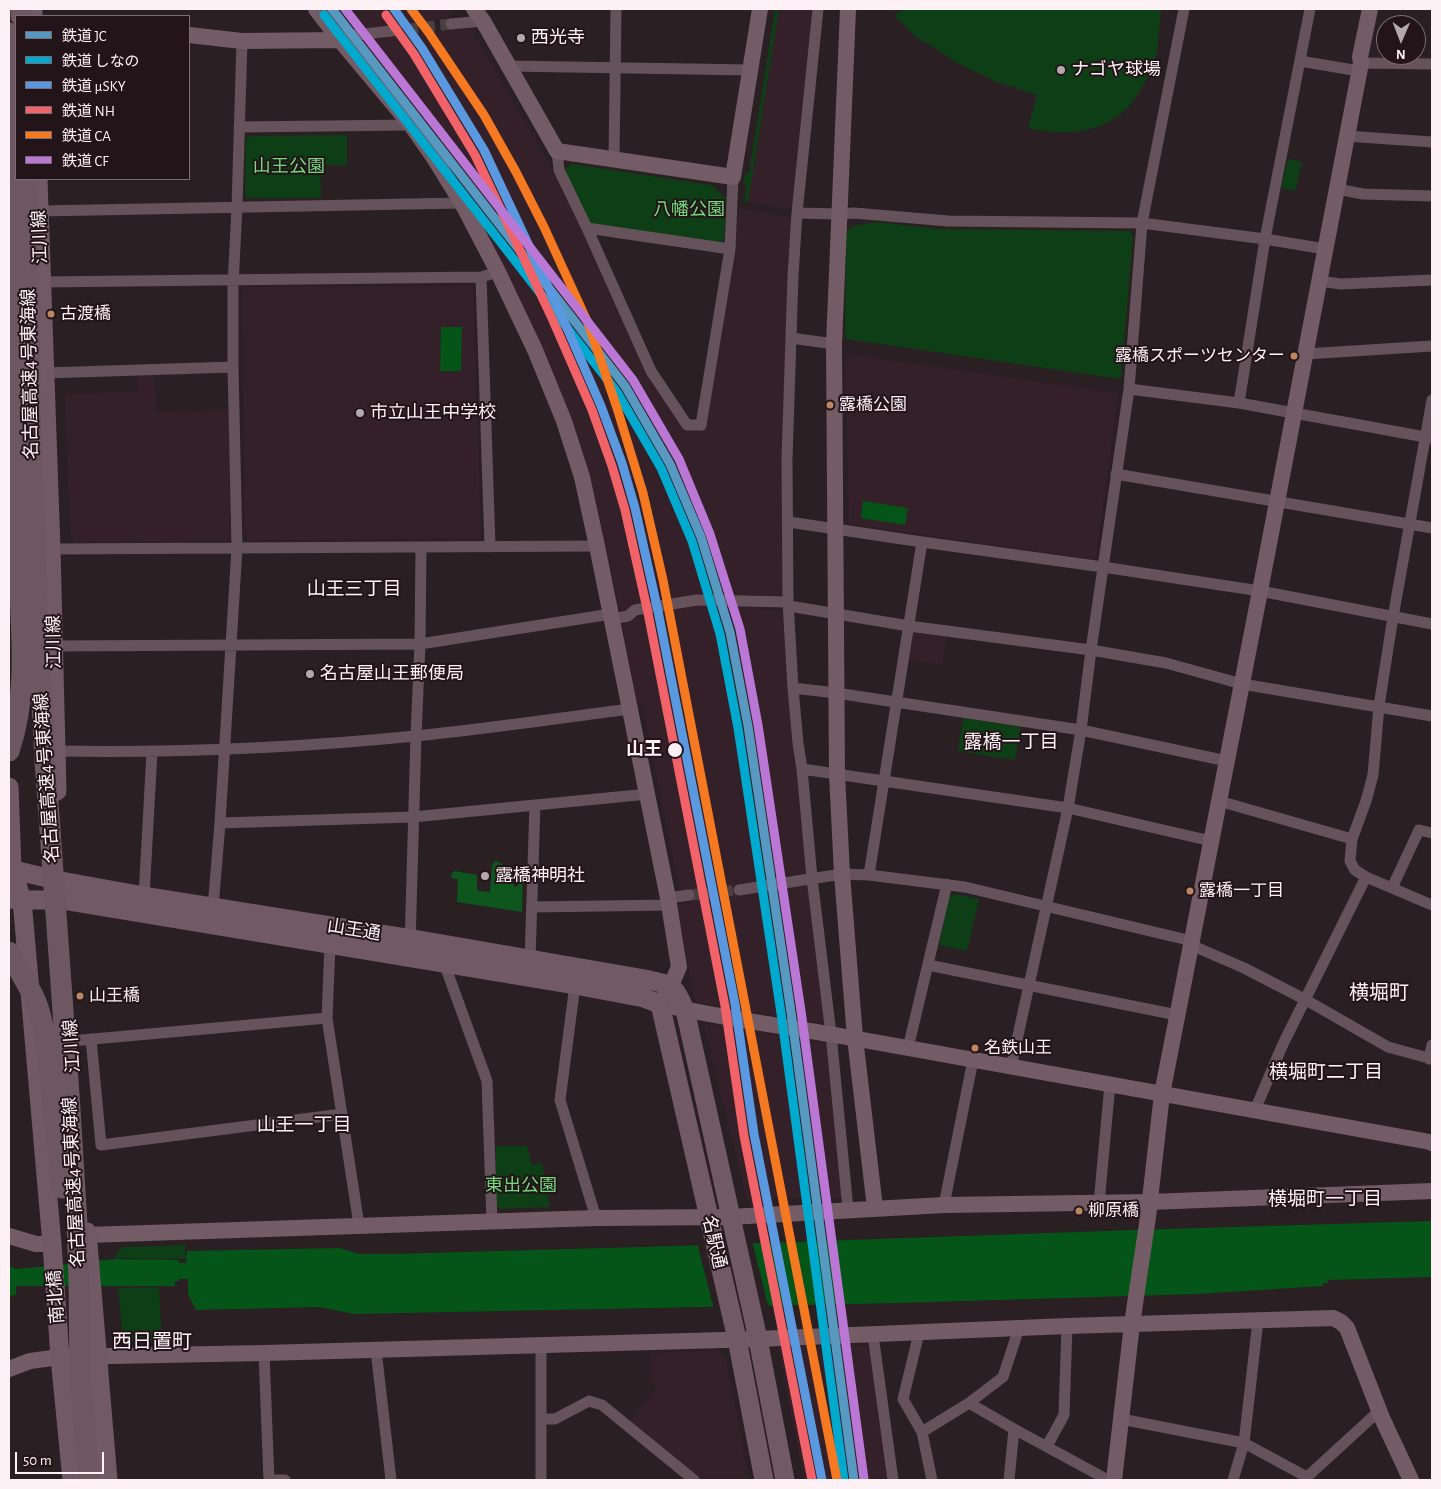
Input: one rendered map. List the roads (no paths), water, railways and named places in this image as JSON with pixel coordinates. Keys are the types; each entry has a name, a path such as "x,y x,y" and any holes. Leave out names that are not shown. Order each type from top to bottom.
{"highway":[{"path":"9,33 15,290 9,387"},
{"name":"名古屋高速4号東海線","path":"26,180 30,426 36,609 69,1094 79,1280 80,1377"},
{"name":"名古屋高速4号東海線","path":"9,341 22,666 20,710 9,751"},
{"path":"9,952 35,1001 45,1033 67,1236 89,1480"}],"main road":[{"name":"江川線","path":"38,180 54,646 55,751 71,1041 89,1254"},
{"name":"江川線","path":"9,787 10,869 16,900 53,1251"},
{"name":"山王通","path":"10,869 62,891 330,945 409,948 530,960 645,979 671,986"},
{"name":"山王通","path":"16,900 62,891 144,896 213,908 409,948 444,963 644,998 660,1004"},
{"path":"671,986 678,995 685,1010"},
{"name":"名駅通","path":"660,1004 737,1340 764,1480"},
{"name":"名駅通","path":"685,1010 758,1339 785,1480"},
{"name":"南北橋","path":"53,1251 60,1357"},
{"name":"南北橋","path":"89,1254 97,1356"},
{"path":"97,1356 108,1480"},
{"path":"60,1357 72,1480"}],"street":[{"path":"316,9 338,39 411,125 462,203 498,272 535,350 564,421 582,477 597,546 648,794 680,967 660,1004 1432,1143"},
{"path":"614,160 616,9"},
{"path":"451,24 479,15 557,151 559,170 651,371 687,425 700,425 730,249 733,177 760,9"},
{"path":"818,9 797,213 787,459 789,604 798,743 812,878 832,1034 848,1209"},
{"path":"848,9 834,344 837,774 842,874 855,1038 875,1208"},
{"path":"1012,1066 1068,808 1081,730 1129,389 1142,223 1184,9"},
{"path":"1239,403 1266,239 1310,9"},
{"path":"969,1403 1014,1429 1115,1480 1120,1419 1150,1202 1162,1094 1260,591 1370,9"},
{"path":"9,13 26,15"},
{"path":"190,35 242,41 338,39 391,31"},
{"path":"213,908 237,548 233,366 242,41"},
{"path":"1300,61 1360,67 1432,64"},
{"path":"508,66 750,70"},
{"path":"239,127 411,125"},
{"path":"1346,136 1432,142"},
{"path":"557,151 733,177"},
{"path":"1336,189 1363,194 1432,196"},
{"path":"40,211 462,203"},
{"path":"797,213 854,213 948,221 1142,223 1266,239 1325,249"},
{"path":"587,228 730,249"},
{"path":"41,282 481,278 498,272"},
{"path":"481,278 490,547"},
{"path":"1319,281 1341,284 1432,280"},
{"path":"791,338 834,344"},
{"path":"1305,354 1432,346"},
{"path":"44,373 233,366"},
{"path":"1129,389 1239,403 1429,437"},
{"path":"1432,400 1429,437 1392,617 1379,706 1372,775 1366,800 1352,839 1350,861 1355,870 1366,877 1432,905"},
{"path":"1116,474 1432,528"},
{"path":"789,522 1260,591 1432,624"},
{"path":"869,875 922,542"},
{"path":"51,550 597,546"},
{"path":"409,948 420,644 421,547"},
{"path":"54,646 420,644 628,616 635,610 697,600 789,604 909,626 1091,650 1166,663 1242,684 1432,716"},
{"path":"793,688 1081,730 1227,761"},
{"path":"55,751 152,752 224,750 416,736 630,709"},
{"path":"144,896 152,752"},
{"path":"802,769 1068,808 1211,841"},
{"path":"220,823 413,817 648,794"},
{"path":"1219,801 1352,839"},
{"path":"530,960 535,805"},
{"path":"1392,888 1419,830 1432,833"},
{"path":"739,890 842,874 869,875 946,884 1192,943 1306,1000 1388,1048 1431,1059 1432,1045"},
{"path":"1255,1110 1283,1044 1366,877"},
{"path":"908,1048 946,884"},
{"path":"532,907 668,902 689,895"},
{"path":"330,945 327,1018 359,1225"},
{"path":"444,963 487,1081 492,1222"},
{"path":"928,966 1178,1015"},
{"path":"575,985 560,1100 596,1218"},
{"path":"71,1041 327,1018"},
{"path":"91,1039 101,1145 342,1114"},
{"path":"944,1205 973,1060"},
{"path":"1100,1203 1110,1084"},
{"path":"87,1235 596,1218 730,1217 944,1205 1150,1202 1432,1191"},
{"path":"9,1236 53,1251"},
{"path":"9,1369 30,1361 60,1357 737,1340 1067,1326 1333,1318 1347,1328 1380,1412 1411,1480"},
{"path":"1232,1480 1244,1443 1258,1320"},
{"path":"1047,1446 1064,1415 1067,1326"},
{"path":"922,1432 969,1403 1003,1377 1019,1328"},
{"path":"919,1333 903,1399 922,1432 932,1480"},
{"path":"873,1335 893,1480"},
{"path":"541,1345 541,1480"},
{"path":"376,1350 391,1480"},
{"path":"264,1353 269,1480 285,1480"},
{"path":"541,1419 555,1419 589,1401 602,1405 694,1480"},
{"path":"1120,1419 1244,1443 1306,1479 1380,1412"},
{"path":"1008,1480 1014,1429"}],"tunnel":[{"path":"391,31 451,24"},
{"path":"689,895 739,890"}],"rail line":[{"name":"JC","path":"332,9 625,386 670,464 701,537 730,632 748,726 791,1012 854,1480"},
{"name":"CF","path":"345,9 633,380 679,459 710,534 740,629 758,725 801,1011 864,1479"},
{"name":"μSKY","path":"394,9 422,48 484,150 560,312 601,406 622,463 635,508 658,611 735,1004 754,1134 822,1480"},
{"name":"CA","path":"411,9 484,115 544,227 588,323 643,493 663,580 837,1480"},
{"name":"しなの","path":"324,15 617,392 661,468 692,541 720,634 738,728 781,1013 844,1480"},
{"name":"NH","path":"386,15 414,54 475,155 551,316 592,410 625,510 648,613 725,1006 744,1136 812,1480"}],"place":[{"name":"西光寺","path":"521,38"},
{"name":"ナゴヤ球場","path":"1061,70"},
{"name":"古渡橋","path":"51,314"},
{"name":"露橋スポーツセンター","path":"1294,356"},
{"name":"露橋公園","path":"830,405"},
{"name":"市立山王中学校","path":"360,413"},
{"name":"名古屋山王郵便局","path":"310,674"},
{"name":"山王","path":"675,750"},
{"name":"露橋神明社","path":"485,876"},
{"name":"露橋一丁目","path":"1190,891"},
{"name":"山王橋","path":"80,996"},
{"name":"名鉄山王","path":"975,1048"},
{"name":"柳原橋","path":"1079,1211"}],"district":[{"name":"山王三丁目","path":"354,589"},
{"name":"露橋一丁目","path":"1011,742"},
{"name":"横堀町","path":"1379,993"},
{"name":"横堀町二丁目","path":"1326,1072"},
{"name":"山王一丁目","path":"304,1125"},
{"name":"横堀町一丁目","path":"1325,1199"},
{"name":"西日置町","path":"152,1342"}],"park label":[{"name":"山王公園","path":"289,167"},
{"name":"八幡公園","path":"689,210"},
{"name":"東出公園","path":"521,1186"}]}
